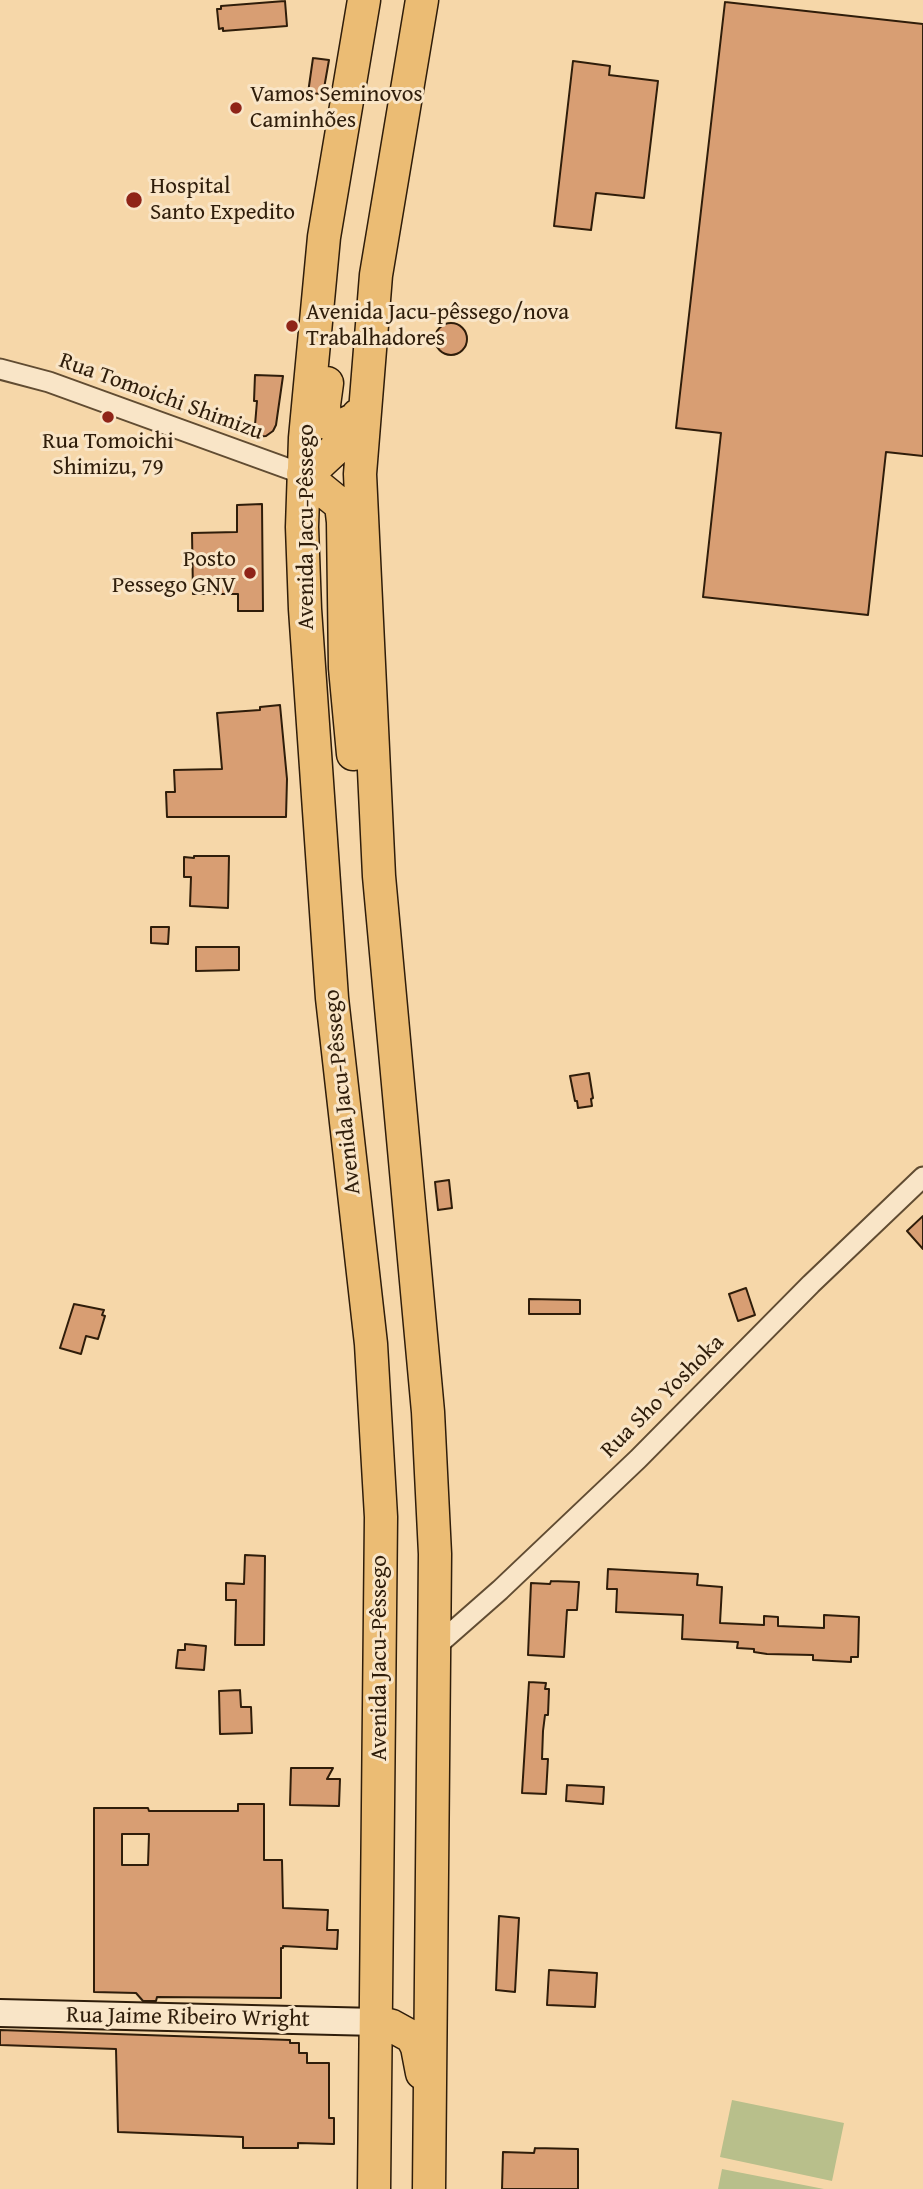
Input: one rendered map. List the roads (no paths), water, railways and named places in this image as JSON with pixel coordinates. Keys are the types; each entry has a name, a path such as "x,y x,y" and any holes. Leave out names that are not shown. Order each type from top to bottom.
{"highway":[{"name":"Avenida Jacu-Pêssego","path":"365,0 324,237 314,329 303,474 302,527 329,961 338,1070 372,1343 381,1517 374,2189"},
{"path":"422,0 376,275 360,411 360,474 381,904 428,1412 435,1554 429,2189"},
{"path":"336,169 348,205 325,420 334,426 347,425 360,411"},
{"path":"360,411 344,441 318,465 303,474 341,505 344,522 345,668 357,800 377,838"},
{"path":"302,527 321,517 331,525 338,698 351,732"},
{"path":"377,2022 405,2021 422,2013 432,2002"},
{"path":"377,2022 397,2028 415,2040 430,2116"}],"main road":[{"name":"Rua Jaime Ribeiro Wright","path":"0,2013 377,2022"}],"street":[{"name":"Rua Tomoichi Shimizu","path":"0,369 26,374 61,386 303,474"},
{"name":"Rua Sho Yoshoka","path":"435,1648 618,1478 811,1283 923,1177"}],"place":[{"name":"Vamos Seminovos Caminhões","path":"236,108"},
{"name":"Hospital Santo Expedito","path":"134,200"},
{"name":"Avenida Jacu-pêssego/nova Trabalhadores","path":"292,326"},
{"name":"Rua Tomoichi Shimizu, 79","path":"108,417"},
{"name":"Posto Pessego GNV","path":"250,573"}]}
